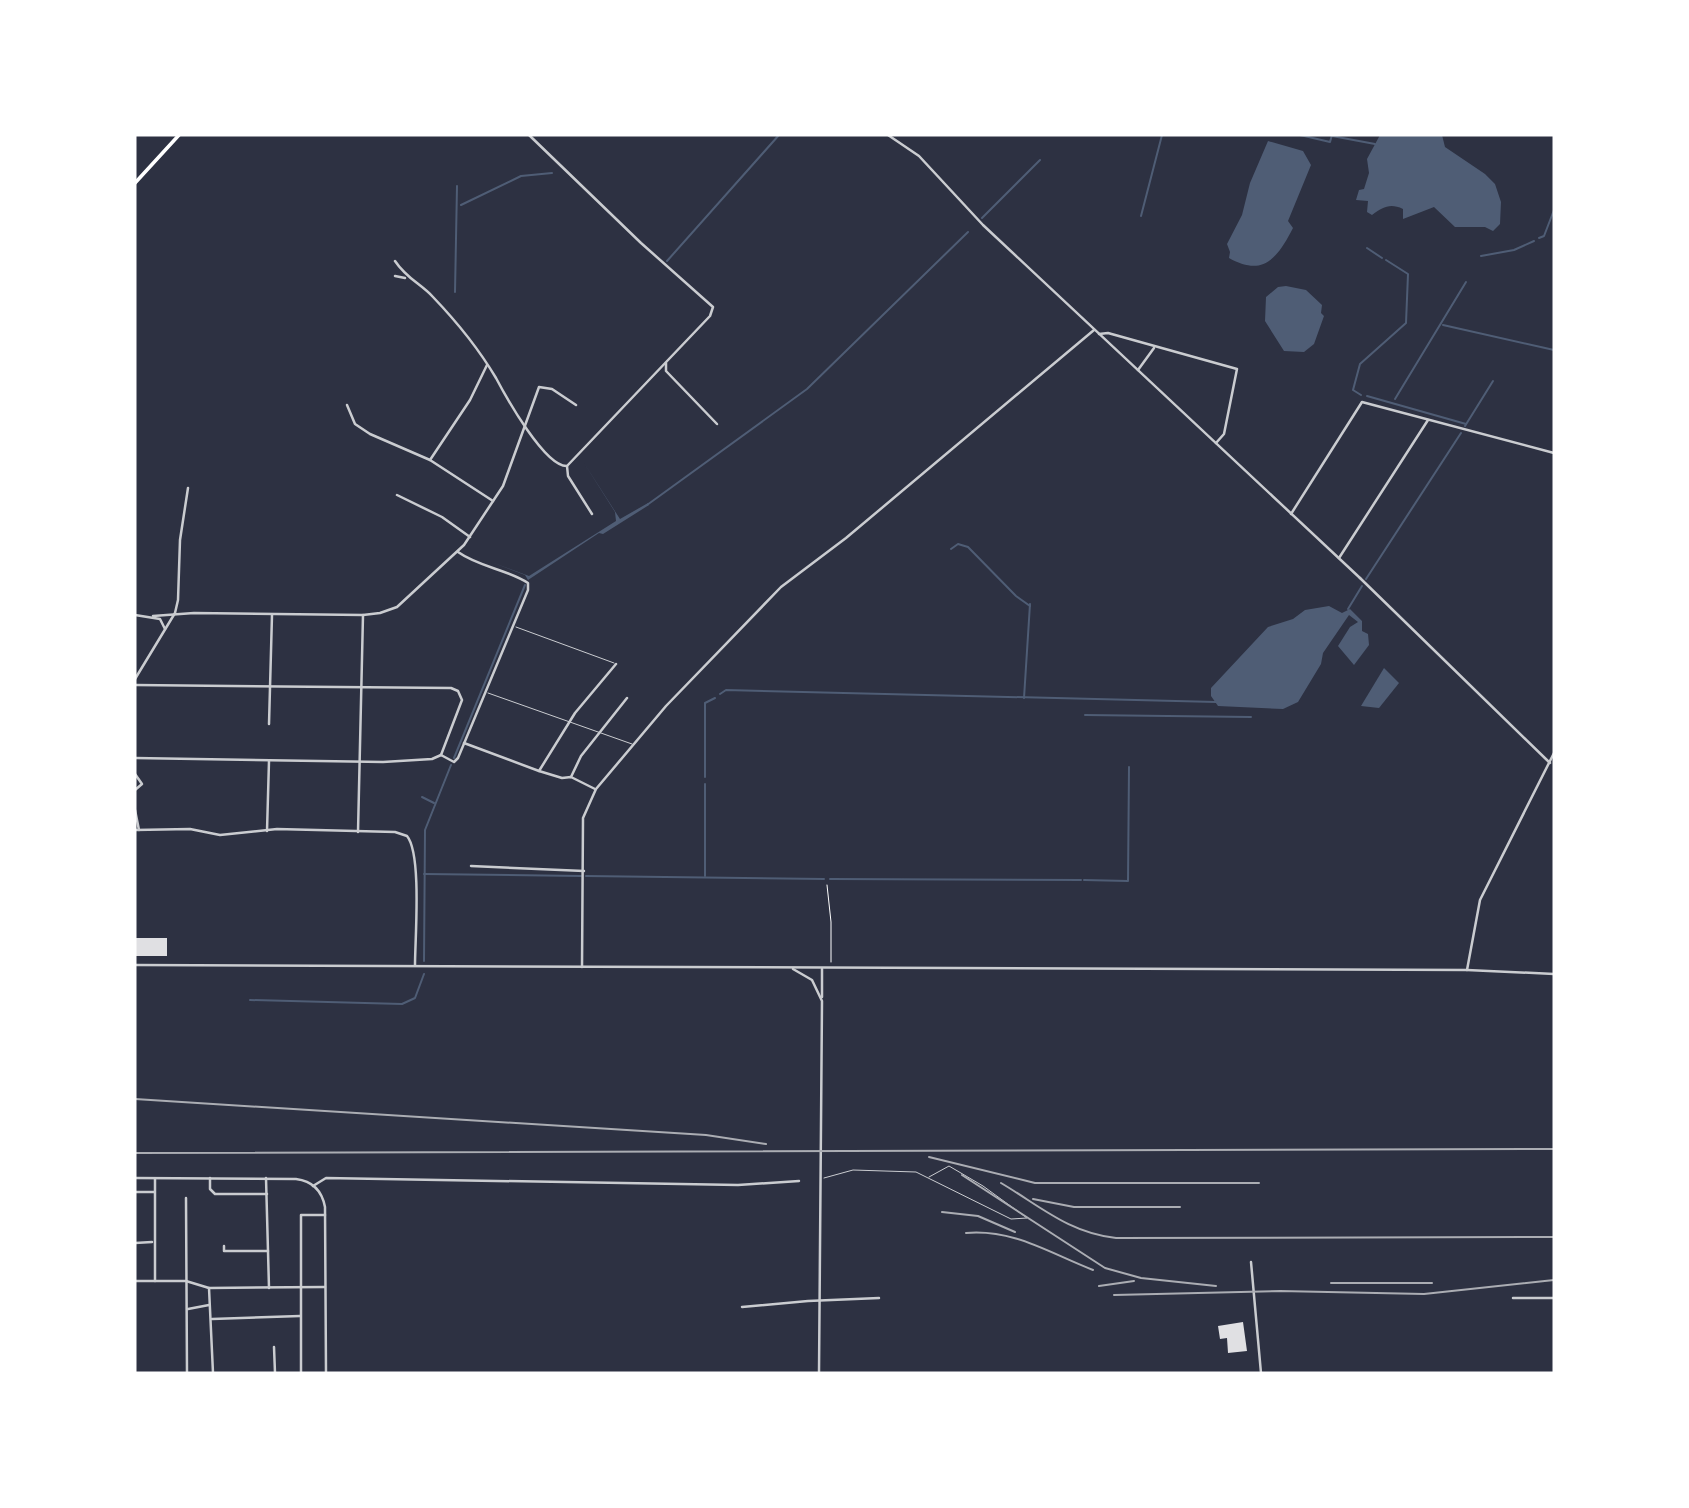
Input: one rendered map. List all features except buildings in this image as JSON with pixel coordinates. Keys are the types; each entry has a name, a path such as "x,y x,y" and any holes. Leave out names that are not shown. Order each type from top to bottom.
{"main road":[{"path":"135,183 179,135"}],"street":[{"path":"529,135 641,243 713,307 710,316 567,466 568,476 592,514"},
{"path":"890,135 919,156 960,202 1360,578 1420,641 1524,735 1550,763"},
{"path":"395,261 408,279 431,295 457,321 487,365 522,427 531,431 551,460 567,466"},
{"path":"395,276 408,279"},
{"path":"582,967 583,818 596,789 632,744 745,622 799,571 846,538 1095,329"},
{"path":"1099,334 1108,333 1237,369 1224,434 1216,443"},
{"path":"1138,370 1154,348"},
{"path":"667,360 666,371 717,424"},
{"path":"430,460 470,400 487,365"},
{"path":"135,615 363,615 380,614 397,607 458,552 503,486 538,387 545,387 576,405"},
{"path":"1291,513 1362,402 1554,453"},
{"path":"347,405 351,419 363,429 430,460 493,500"},
{"path":"1338,558 1428,420"},
{"path":"135,679 175,613 180,540 188,488"},
{"path":"397,495 442,517 470,537"},
{"path":"135,758 400,761 441,755 454,762 528,590 528,583 469,560 458,552"},
{"path":"269,724 272,615"},
{"path":"358,832 363,615"},
{"path":"153,616 160,619 165,629"},
{"path":"540,771 569,720 616,664"},
{"path":"135,685 458,691 462,700 441,755"},
{"path":"570,777 626,698"},
{"path":"464,743 540,771 562,778 570,777 596,789"},
{"path":"1467,970 1480,900 1554,753"},
{"path":"267,831 269,760"},
{"path":"135,774 142,784 135,790"},
{"path":"135,810 138,815 137,830 190,829 220,835 267,831 395,832 407,836 413,847 417,911 415,967"},
{"path":"471,866 584,871"},
{"path":"135,965 1467,970 1554,974"},
{"path":"790,968 812,980 822,1000"},
{"path":"818,1373 822,968"},
{"path":"135,1178 301,1179 313,1186 322,1196 325,1215 326,1373"},
{"path":"210,1178 210,1189 215,1194 267,1194"},
{"path":"266,1178 269,1288"},
{"path":"313,1186 326,1178 738,1185 799,1181"},
{"path":"155,1179 155,1281"},
{"path":"135,1192 154,1192"},
{"path":"186,1198 187,1373"},
{"path":"300,1373 301,1215 325,1215"},
{"path":"135,1243 154,1242"},
{"path":"224,1246 224,1251 268,1251"},
{"path":"1251,1262 1261,1373"},
{"path":"135,1281 186,1281 209,1288 325,1287"},
{"path":"209,1288 213,1373"},
{"path":"742,1307 879,1298"},
{"path":"1513,1298 1554,1298"},
{"path":"188,1309 209,1305"},
{"path":"212,1319 300,1316"},
{"path":"274,1347 275,1373"}],"lane":[{"path":"513,626 616,664"},
{"path":"486,692 632,744"},
{"path":"822,1178 853,1170 916,1172 1011,1219 1027,1218 983,1185 949,1166 929,1177"}],"path":[{"path":"827,885 831,922 830,968"}],"water":[{"path":"1380,135 1442,135 1445,147 1495,184 1501,202 1500,224 1493,231 1485,227 1455,227 1434,207 1403,219 1403,209 1394,206 1383,208 1372,215 1367,212 1368,201 1356,200 1359,190 1364,189 1369,173 1367,159"},
{"path":"1268,141 1303,151 1311,165 1288,221 1293,228 1287,239 1268,262 1251,266 1229,258 1227,244 1242,215 1250,183"},
{"path":"1278,287 1306,290 1322,305 1321,313 1324,316 1314,344 1304,352 1284,351 1265,321 1266,297"},
{"path":"584,463 620,519 648,503 649,505 603,534 599,533 528,580 525,575 491,562 529,576 616,521 615,512"},
{"path":"1329,606 1342,613 1350,609 1362,621 1362,631 1368,634 1369,645 1354,665 1338,646 1350,627 1358,622 1349,615 1323,653 1321,664 1298,702 1283,709 1218,706 1211,696 1211,688 1268,627 1293,619 1305,610"},
{"path":"1384,668 1399,683 1379,708 1361,706"}],"waterway":[{"path":"667,261 779,135"},
{"path":"1141,216 1162,135"},
{"path":"1300,135 1330,142 1332,135"},
{"path":"1332,136 1375,144"},
{"path":"982,218 1040,160"},
{"path":"461,205 521,176 552,173"},
{"path":"455,292 457,186"},
{"path":"1539,238 1544,236 1554,210"},
{"path":"647,505 807,389 968,232"},
{"path":"1481,256 1514,250 1534,241"},
{"path":"1367,248 1382,258"},
{"path":"1361,395 1353,390 1360,364 1406,323 1408,274 1386,260"},
{"path":"1395,399 1466,282"},
{"path":"1443,325 1554,350"},
{"path":"1465,426 1493,381"},
{"path":"1367,396 1466,424"},
{"path":"1366,579 1461,433"},
{"path":"951,549 958,544 968,547 1016,596 1030,606"},
{"path":"454,758 525,585"},
{"path":"1348,609 1362,586"},
{"path":"1024,698 1030,604"},
{"path":"720,694 726,690 1216,702"},
{"path":"705,777 705,703 715,698"},
{"path":"1085,715 1251,717"},
{"path":"424,961 425,830 451,765"},
{"path":"1084,880 1128,881 1129,767"},
{"path":"705,784 705,876"},
{"path":"422,797 434,803"},
{"path":"424,874 581,876"},
{"path":"586,876 824,879"},
{"path":"830,879 1081,880"},
{"path":"250,1000 402,1004 415,998 424,974"}],"railway":[{"path":"135,1099 706,1135 766,1144"},
{"path":"135,1153 1554,1149"},
{"path":"929,1157 1035,1183 1259,1183"},
{"path":"962,1175 1105,1268 1141,1278 1216,1286"},
{"path":"1001,1183 1069,1224 1084,1231 1116,1238 1554,1237"},
{"path":"1033,1199 1074,1207 1180,1207"},
{"path":"942,1212 978,1216 1015,1232"},
{"path":"966,1233 1016,1238 1093,1270"},
{"path":"1114,1295 1280,1291 1424,1294 1554,1280"},
{"path":"1099,1286 1134,1281"},
{"path":"1331,1283 1432,1283"}]}
